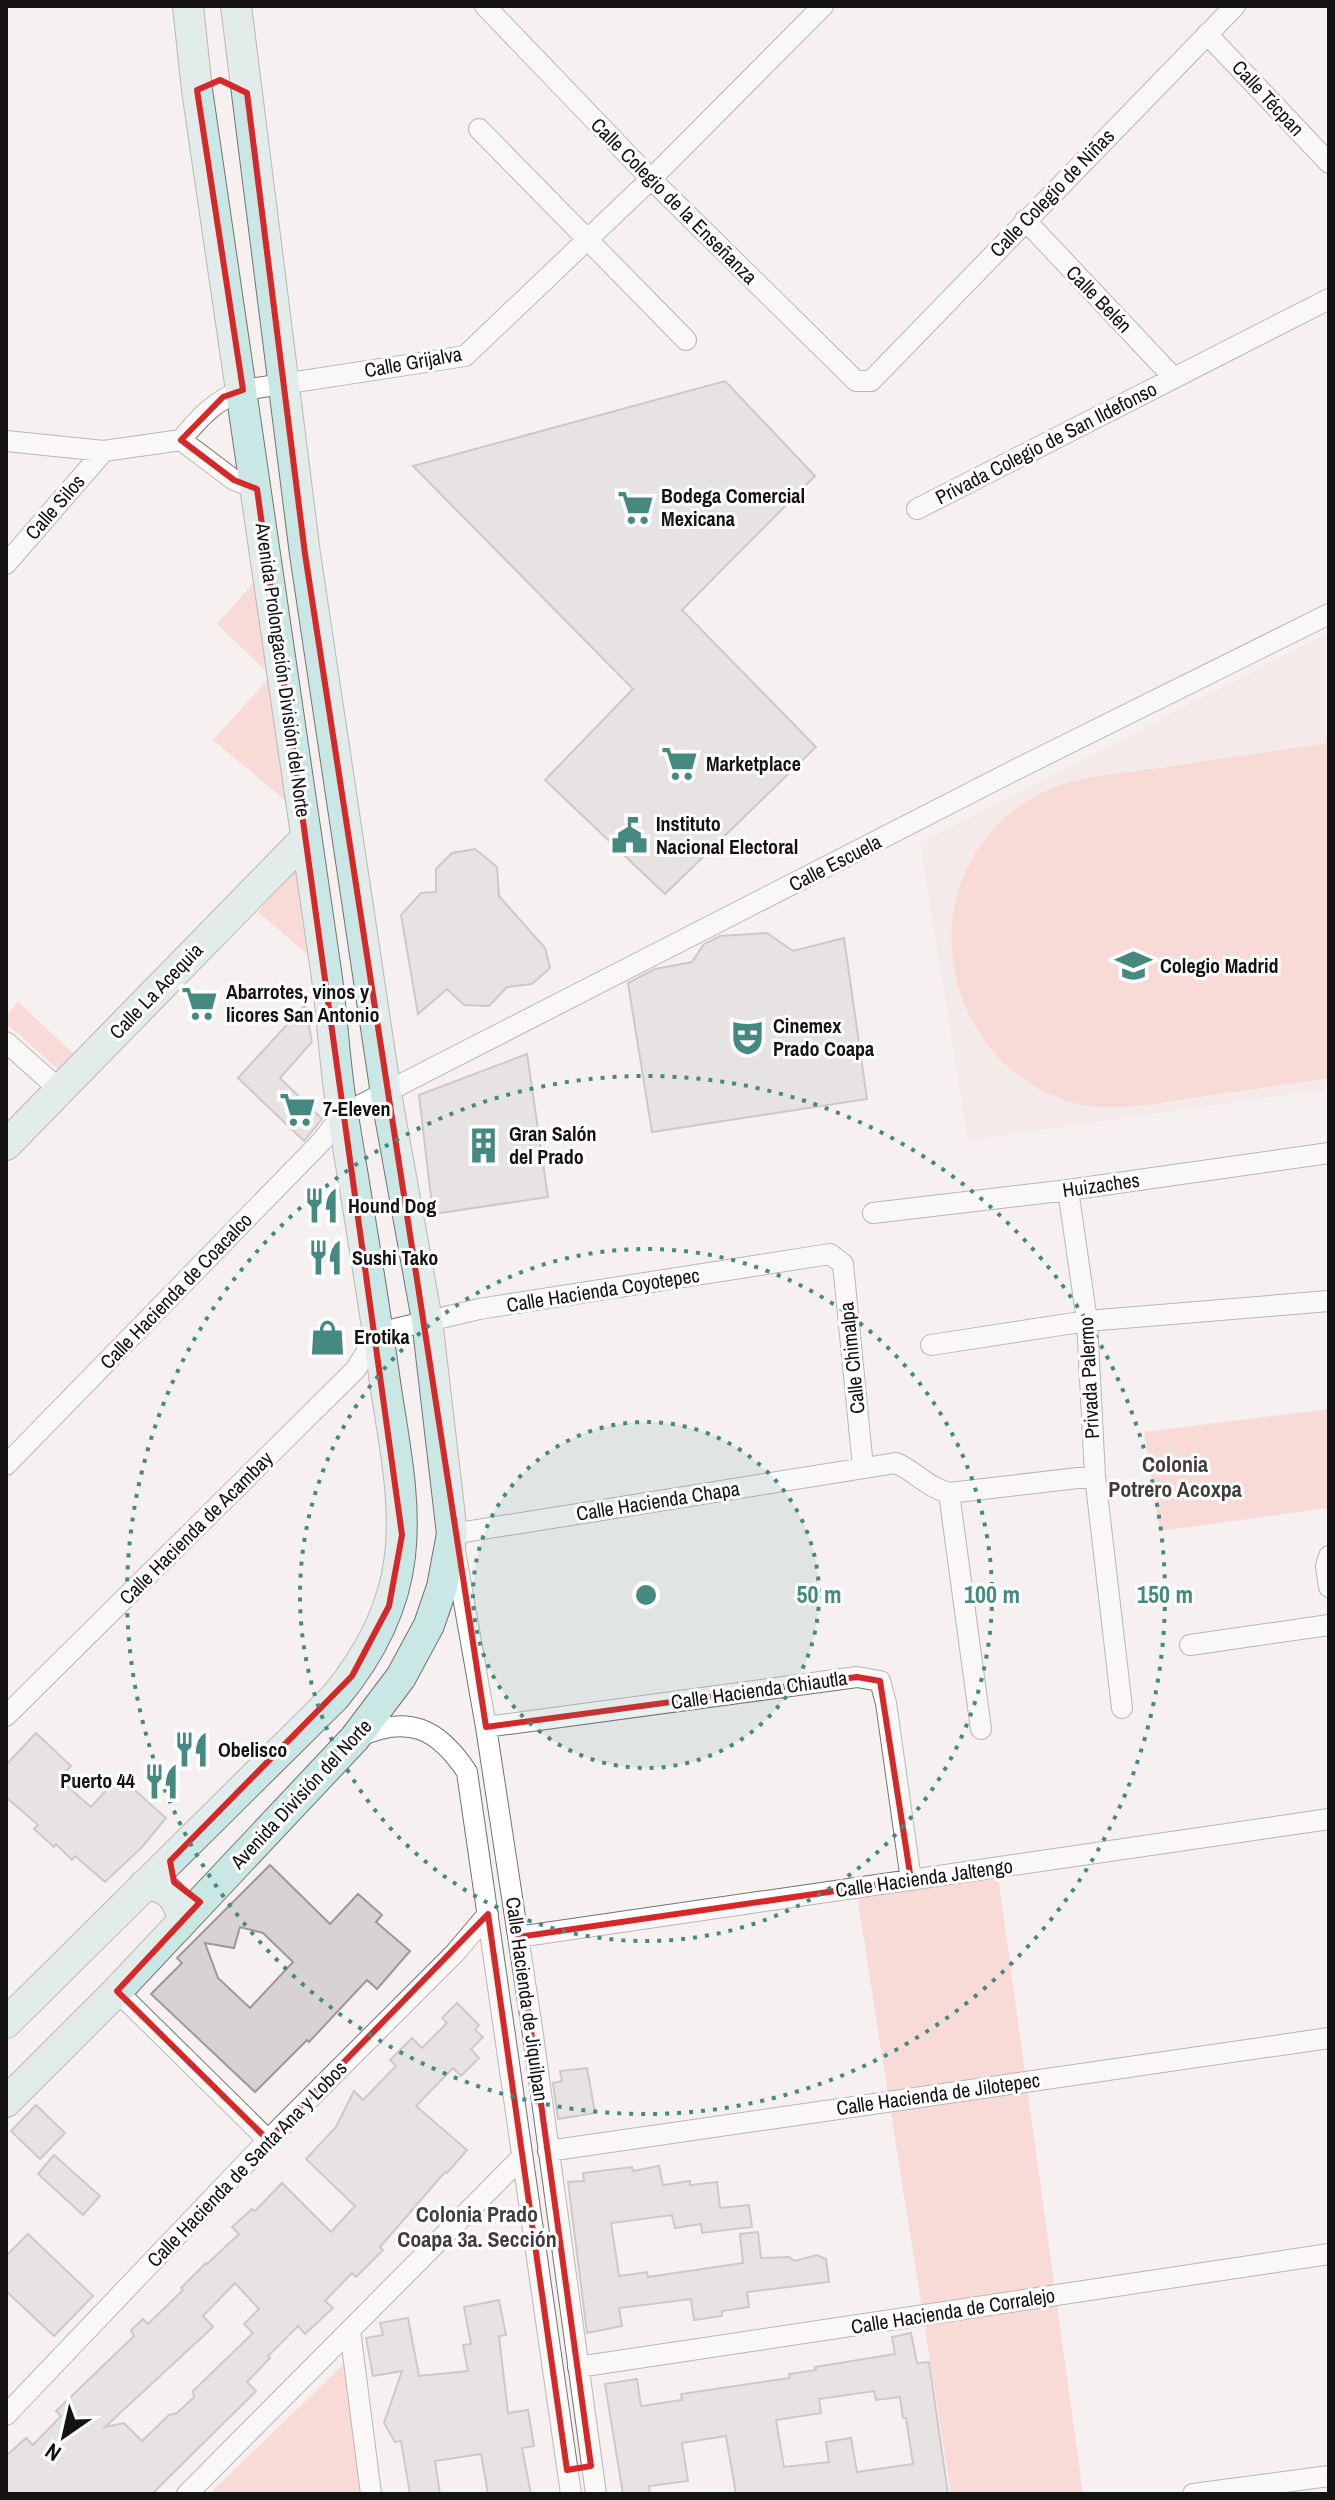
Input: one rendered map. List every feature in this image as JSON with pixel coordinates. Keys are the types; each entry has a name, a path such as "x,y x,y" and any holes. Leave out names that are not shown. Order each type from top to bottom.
{"main road":[{"name":"Avenida Prolongación División del Norte","path":"188,6 327,978 343,1114 378,1333"},
{"name":"Avenida Prolongación División del Norte","path":"236,6 305,554 386,1094 427,1320"},
{"path":"243,63 236,70 218,76 201,71 196,77 235,83 247,93"},
{"path":"259,498 268,515 280,518 292,513 298,502"},
{"path":"267,556 276,544 283,542 296,544 305,554"},
{"name":"Calle La Acequia","path":"6,1145 306,838"},
{"name":"Avenida División del Norte","path":"6,2102 117,1991 355,1738 401,1677 429,1625 442,1587 452,1534 427,1320"},
{"name":"Avenida División del Norte","path":"6,2023 335,1697 367,1653 384,1617 400,1559 402,1510 378,1333"},
{"path":"170,1861 171,1875 178,1888 196,1897 205,1897"},
{"path":"144,1885 159,1886 172,1895 178,1902 182,1920"}],"street":[{"name":"Calle Colegio de la Enseñanza","path":"485,6 651,179 845,372 856,381 871,381"},
{"name":"Calle Grijalva","path":"243,390 465,356 651,179 823,6"},
{"name":"Calle Colegio de Niñas","path":"871,381 1235,6"},
{"name":"Calle Técpan","path":"1207,34 1329,163"},
{"path":"479,129 686,340"},
{"name":"Calle Belén","path":"1025,220 1174,378"},
{"name":"Privada Colegio de San Ildefonso","path":"917,509 1329,299"},
{"path":"6,441 104,451 181,440 223,397 243,390"},
{"path":"181,440 259,498"},
{"name":"Calle Silos","path":"6,564 104,451"},
{"name":"Calle Escuela","path":"343,1114 1006,775 1329,614"},
{"path":"6,1042 60,1090"},
{"name":"Calle Hacienda de Coacalco","path":"6,1465 322,1141 343,1114"},
{"name":"Huizaches","path":"873,1213 1068,1190 1329,1153"},
{"name":"Privada Palermo","path":"1068,1190 1087,1321 1095,1476 1122,1708"},
{"name":"Calle Hacienda Coyotepec","path":"378,1333 479,1309 830,1254"},
{"name":"Calle Chimalpa","path":"830,1254 843,1264 863,1467"},
{"path":"931,1345 1087,1321 1329,1301"},
{"name":"Calle Hacienda de Acambay","path":"6,1716 356,1369 378,1333"},
{"name":"Calle Hacienda Chapa","path":"452,1534 896,1463 937,1490 949,1493"},
{"path":"981,1729 949,1493 1095,1476"},
{"name":"Calle Hacienda de Jiquilpan","path":"452,1534 486,1727 532,2028 596,2494"},
{"path":"1329,1556 1326,1566 1329,1587"},
{"path":"1190,1645 1329,1625"},
{"name":"Calle Hacienda Chiautla","path":"486,1727 857,1677 880,1681 886,1703 911,1880"},
{"name":"Calle Hacienda de Jiquilpan","path":"355,1738 378,1728 397,1725 419,1728 439,1738 467,1772 571,2494"},
{"name":"Calle Hacienda Jaltengo","path":"518,1937 1329,1819"},
{"name":"Calle Hacienda de Santa Ana y Lobos","path":"6,2415 268,2140 455,1953 488,1914"},
{"path":"117,1991 268,2140"},
{"path":"504,2029 532,2028"},
{"name":"Calle Hacienda de Jilotepec","path":"548,2151 1329,2038"},
{"path":"187,2494 522,2157"},
{"name":"Calle Hacienda de Corralejo","path":"578,2367 1329,2254"},
{"path":"350,2330 371,2494"},
{"path":"567,2470 591,2466"},
{"path":"1193,2494 1329,2476"}],"highlighted area":[{"path":"220,80 247,93 305,554 486,1727 857,1677 880,1681 911,1880 518,1937 591,2466 567,2470 488,1914 268,2140 117,1991 200,1902 174,1882 170,1861 352,1676 389,1606 402,1535 257,489 234,480 181,440 223,397 243,390 197,90"}],"shaded area":[{"path":"262,573 285,800 213,740 271,676 217,624"},
{"name":"Colegio Madrid","path":"1329,632 1329,1089 968,1141 920,843"},
{"name":"Colegio Madrid","path":"1329,743 1329,1078 1150,1104 1102,1107 1071,1102 1026,1081 991,1049 967,1009 954,965 953,919 964,874 989,834 1027,801 1075,781"},
{"path":"295,868 307,954 258,912"},
{"path":"18,1002 75,1055 60,1071 6,1023 6,1016"},
{"path":"1329,1409 1329,1508 1160,1531 1144,1432"},
{"path":"998,1876 1083,2494 951,2494 857,1896"},
{"path":"346,2362 359,2494 209,2494"}],"building":[{"path":"725,381 815,476 682,610 816,747 665,894 545,780 633,689 413,466"},
{"path":"475,849 497,867 499,896 545,948 550,968 532,984 507,987 489,1006 464,1005 447,989 418,1014 401,915 421,893 436,892 436,869 452,853"},
{"name":"Cinemex Prado Coapa","path":"767,933 793,951 844,938 867,1099 652,1132 628,983 655,969 692,962 704,944 720,936"},
{"path":"305,1005 312,1042 280,1078 322,1119 304,1141 238,1078"},
{"name":"Gran Salón del Prado","path":"527,1054 548,1197 433,1214 419,1095"},
{"path":"36,1733 71,1766 59,1779 91,1807 119,1776 166,1818 142,1847 105,1882 75,1856 72,1860 56,1844 54,1847 34,1829 38,1825 6,1797 6,1765"},
{"path":"270,1865 330,1924 358,1894 382,1915 376,1922 410,1951 377,1989 367,1980 309,2042 307,2040 255,2092 151,1994 182,1963 177,1958","holes":["240,1927 263,1933 293,1962 250,2008 218,1978 205,1943 234,1948"]},
{"path":"457,2003 479,2025 475,2030 483,2037 471,2049 479,2058 461,2076 453,2068 416,2106 467,2150 380,2247 383,2250 356,2277 352,2273 325,2301 333,2308 305,2334 298,2326 268,2356 270,2358 247,2382 256,2391 152,2494 6,2494 6,2456 26,2438 33,2445 61,2416 56,2411 134,2336 131,2330 143,2319 148,2324 183,2290 181,2288 239,2234 232,2227 252,2209 255,2211 282,2183 331,2232 355,2206 306,2159 336,2127 354,2091 363,2100 396,2066 390,2060 412,2038 422,2048 447,2023 442,2018","holes":["235,2283 259,2309 244,2324 253,2333 193,2391 194,2397 177,2413 169,2415 142,2441 124,2423 105,2427 213,2327 203,2316"]},
{"path":"587,2068 595,2113 558,2119 553,2083 562,2081 560,2071"},
{"path":"36,2105 65,2133 40,2159 11,2131"},
{"path":"54,2155 100,2196 83,2215 38,2174"},
{"path":"659,2166 663,2185 690,2181 690,2185 717,2182 720,2208 749,2205 752,2227 702,2233 701,2224 675,2228 672,2215 611,2223 619,2276 647,2272 648,2277 743,2263 740,2234 758,2232 761,2258 789,2257 795,2261 817,2255 826,2259 829,2282 747,2292 749,2307 722,2311 722,2316 694,2320 691,2299 619,2308 622,2326 587,2333 568,2182 584,2181 583,2173 632,2167 633,2171"},
{"path":"28,2234 93,2296 54,2336 6,2291 6,2256"},
{"path":"499,2300 506,2335 499,2336 508,2413 528,2410 534,2446 522,2448 531,2494 488,2494 481,2454 435,2461 440,2494 410,2494 401,2441 395,2442 384,2423 402,2371 373,2376 366,2338 383,2335 380,2323 408,2318 419,2376 468,2371 463,2345 471,2344 464,2307"},
{"path":"911,2333 917,2363 929,2362 948,2494 736,2494 726,2436 682,2443 688,2481 649,2486 650,2494 623,2494 605,2384 637,2379 641,2406 682,2400 681,2394 790,2378 789,2374 816,2370 815,2367 895,2354 892,2337","holes":["874,2391 876,2400 900,2397 913,2464 857,2472 851,2438 826,2442 829,2462 784,2467 776,2420 821,2413 819,2399"]}],"place":[{"name":"Bodega Comercial Mexicana","path":"635,508"},
{"name":"Marketplace","path":"680,764"},
{"name":"Instituto Nacional Electoral","path":"630,835"},
{"name":"Colegio Madrid","path":"1134,966"},
{"name":"Abarrotes, vinos y licores San Antonio","path":"200,1003"},
{"name":"Cinemex Prado Coapa","path":"747,1037"},
{"name":"7-Eleven","path":"297,1109"},
{"name":"Gran Salón del Prado","path":"483,1146"},
{"name":"Hound Dog","path":"322,1206"},
{"name":"Sushi Tako","path":"326,1258"},
{"name":"Erotika","path":"328,1337"},
{"name":"Obelisco","path":"192,1750"},
{"name":"Puerto 44","path":"161,1781"}],"district":[{"name":"Colonia Potrero Acoxpa","path":"1175,1476"},
{"name":"Colonia Prado Coapa 3a. Sección","path":"477,2226"}]}
